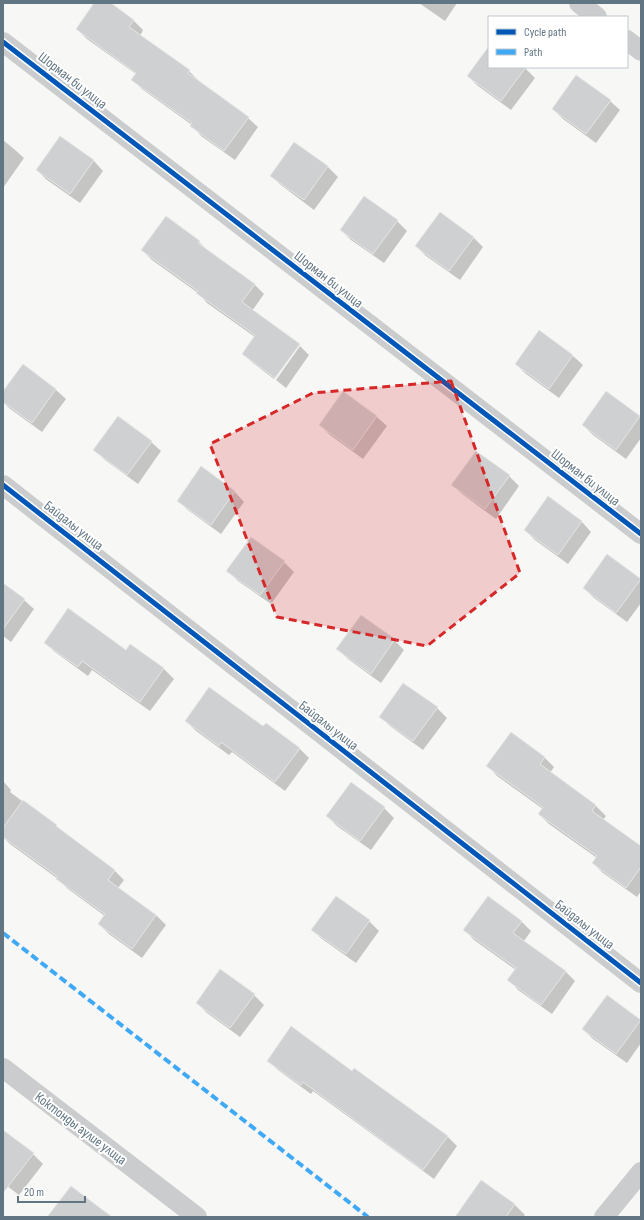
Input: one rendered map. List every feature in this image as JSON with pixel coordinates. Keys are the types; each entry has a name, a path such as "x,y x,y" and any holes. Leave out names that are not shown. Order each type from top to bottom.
{"street":[{"path":"579,3 596,16"},
{"path":"628,41 641,51"},
{"name":"Шорман би улица","path":"3,42 641,534"},
{"name":"Байдалы улица","path":"3,485 641,983"},
{"name":"Коктонды аулие улица","path":"3,1068 197,1217"},
{"path":"604,1217 641,1172"}],"highlighted area":[{"path":"451,381 520,573 427,646 277,617 210,444 313,393"}],"building":[{"path":"94,3 111,3 134,20 129,27 190,70 188,73 249,117 224,151 190,126 192,123 131,80 136,73 76,29"},
{"path":"488,47 488,68 525,68 501,101 467,76"},
{"path":"576,75 611,100 586,134 552,109"},
{"path":"60,136 94,160 70,194 36,170"},
{"path":"294,142 328,166 304,200 270,176"},
{"path":"364,196 398,220 373,254 340,230"},
{"path":"440,212 474,237 449,271 415,246"},
{"path":"166,216 200,241 198,243 255,284 242,302 300,344 275,378 242,354 255,335 196,293 198,291 141,250"},
{"path":"539,330 573,355 549,389 515,364"},
{"path":"23,364 56,389 32,423 3,402 3,391"},
{"path":"343,391 377,416 353,450 319,425"},
{"path":"606,391 640,416 616,450 582,425"},
{"path":"118,416 152,441 127,475 93,450"},
{"path":"476,451 510,475 485,509 451,485"},
{"path":"201,466 235,491 211,525 177,501"},
{"path":"548,496 582,521 558,555 524,530"},
{"path":"251,537 285,561 260,595 226,571"},
{"path":"607,554 641,579 616,613 583,588"},
{"path":"3,583 25,599 3,629"},
{"path":"68,608 126,650 130,644 164,668 140,702 82,661 78,667 44,643"},
{"path":"361,615 395,639 371,674 336,649"},
{"path":"403,683 438,707 413,741 379,717"},
{"path":"209,687 263,726 266,723 300,748 275,782 221,742 219,746 185,721"},
{"path":"511,732 545,757 540,764 596,805 592,811 641,846 641,867 626,888 592,863 597,856 538,814 543,807 486,766"},
{"path":"351,782 385,807 360,841 326,816"},
{"path":"23,800 115,870 108,880 156,915 132,949 98,924 105,914 56,879 58,877 3,837 3,828"},
{"path":"336,896 370,920 346,954 311,930"},
{"path":"488,896 522,921 513,933 566,971 541,1005 507,980 516,968 463,930"},
{"path":"220,969 255,994 230,1028 196,1003"},
{"path":"607,995 641,1020 616,1054 582,1029"},
{"path":"291,1026 352,1071 354,1068 448,1136 423,1170 303,1082 301,1085 267,1061"},
{"path":"3,1130 34,1153 3,1193"},
{"path":"481,1180 515,1204 506,1217 455,1217"},
{"path":"71,1186 112,1217 47,1217"}],"marked path":[{"path":"3,933 368,1217"}],"cycle path":[{"path":"3,42 641,534"},
{"path":"3,485 641,983"}]}
